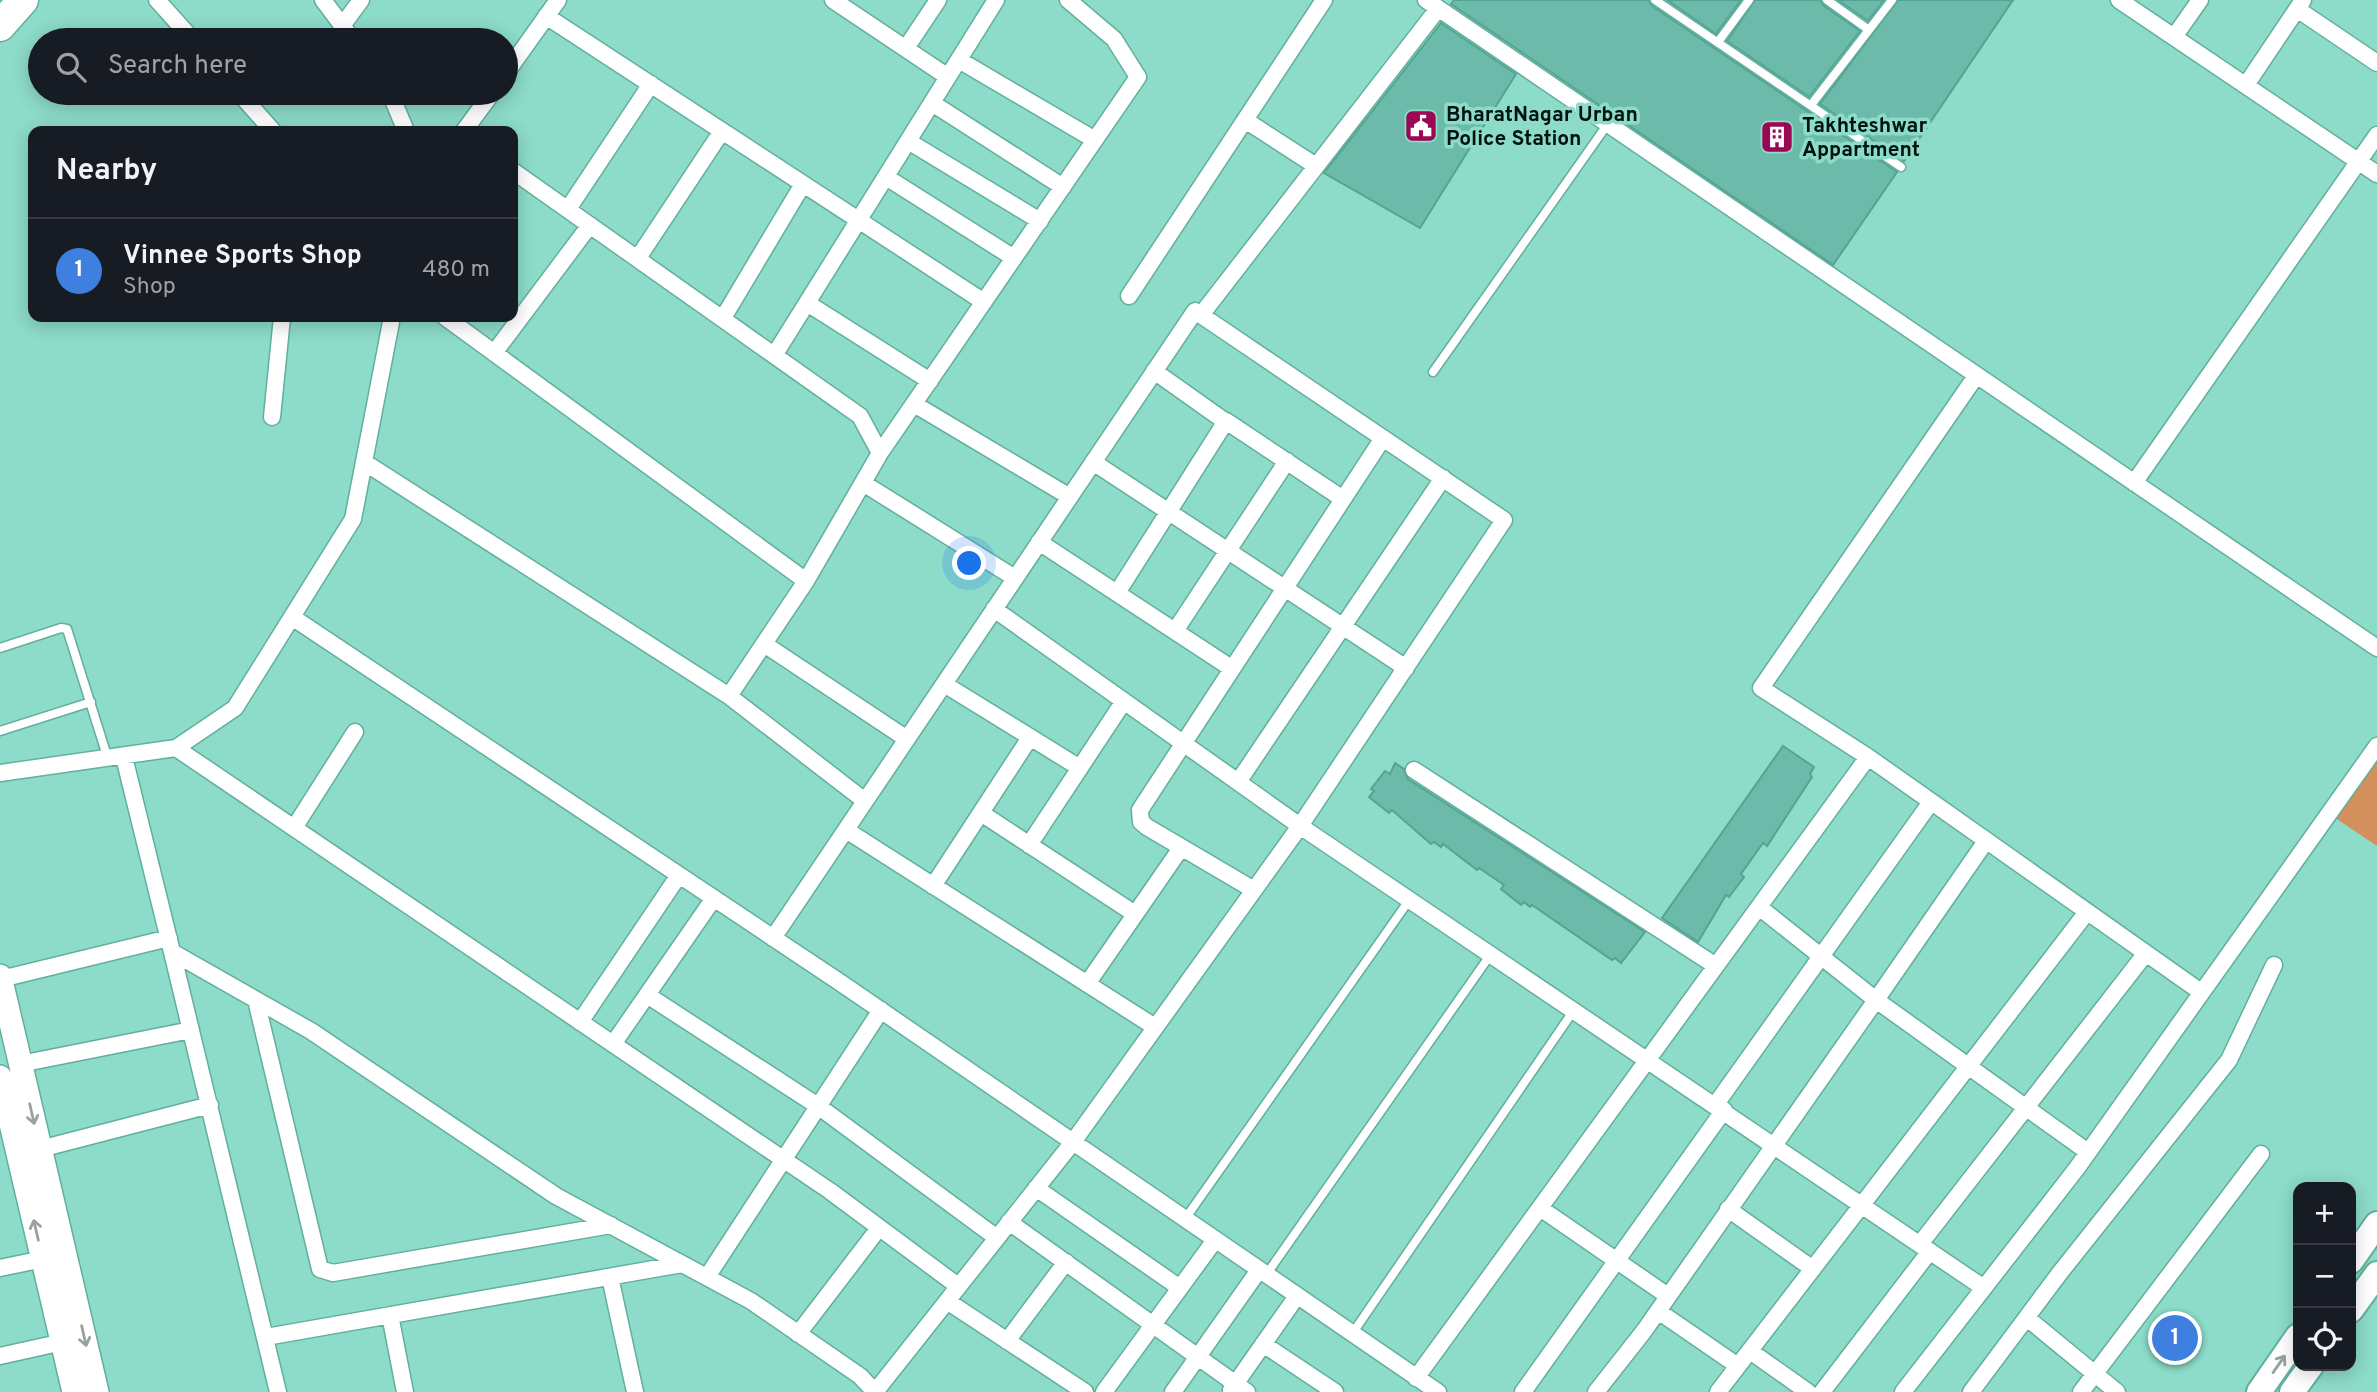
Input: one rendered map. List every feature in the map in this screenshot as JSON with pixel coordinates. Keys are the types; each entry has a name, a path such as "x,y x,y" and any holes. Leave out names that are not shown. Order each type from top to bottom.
{"highway":[{"path":"0,26 23,0"}],"main road":[{"path":"2356,1254 2377,1224"},
{"path":"2352,1308 2377,1274"},
{"path":"2259,1392 2293,1343"},
{"path":"2292,1392 2307,1371"}],"street":[{"path":"157,0 182,28"},
{"path":"323,0 342,26 361,0"},
{"path":"518,56 558,0"},
{"path":"833,0 948,77"},
{"path":"905,48 938,0"},
{"path":"775,354 996,0"},
{"path":"729,696 806,580 880,453 1138,78 1114,38 1068,0"},
{"path":"1129,296 1324,0"},
{"path":"2119,0 2377,174"},
{"path":"2175,37 2200,0"},
{"path":"1201,315 1316,166 1431,5 2377,648"},
{"path":"2246,85 2300,5 2377,63"},
{"path":"546,16 984,302"},
{"path":"959,60 1095,141"},
{"path":"568,209 651,84"},
{"path":"932,103 1063,187"},
{"path":"250,105 269,126"},
{"path":"395,105 404,126"},
{"path":"468,126 483,105"},
{"path":"1245,120 1316,166"},
{"path":"638,258 722,131"},
{"path":"2134,483 2377,135"},
{"path":"908,141 1040,220"},
{"path":"518,174 860,416 880,453"},
{"path":"886,177 1014,258"},
{"path":"723,318 803,184"},
{"path":"518,321 590,225"},
{"path":"807,303 930,381"},
{"path":"97,1392 0,977 171,945 256,1000 311,1031 556,1196 751,1301 860,1376 875,1392 1073,1142 1300,826 1504,520 1195,311 773,938"},
{"path":"272,417 282,322"},
{"path":"0,774 176,748 235,708 353,519 391,322"},
{"path":"452,322 806,580"},
{"path":"494,353 517,322"},
{"path":"1154,371 1343,499"},
{"path":"1976,376 1761,688 1868,757 2201,992"},
{"path":"914,404 1070,497"},
{"path":"1117,593 1226,422"},
{"path":"1254,890 1147,827 1139,816 1182,742 1383,438"},
{"path":"1175,631 1287,461"},
{"path":"364,462 729,696 865,801"},
{"path":"1093,462 1406,668"},
{"path":"1238,782 1443,478"},
{"path":"863,483 1016,578"},
{"path":"1039,542 1231,668"},
{"path":"994,609 1300,826 1720,1107 1984,1288"},
{"path":"292,617 881,1010 1435,1391"},
{"path":"764,644 907,739"},
{"path":"944,684 1029,739 1080,768"},
{"path":"1029,845 1124,701"},
{"path":"293,828 355,732"},
{"path":"933,886 1029,739"},
{"path":"1903,1392 2088,1152 2377,746"},
{"path":"176,748 783,1160 958,1286"},
{"path":"1416,1378 1868,757"},
{"path":"116,758 171,945 278,1392"},
{"path":"1414,771 1716,966"},
{"path":"1523,1392 1619,1260 1720,1107 1931,802"},
{"path":"981,813 1135,914"},
{"path":"846,830 1155,1027"},
{"path":"1604,1389 1986,841"},
{"path":"1087,984 1181,848"},
{"path":"580,1022 679,875"},
{"path":"613,1044 714,898"},
{"path":"1759,907 1876,1000 2088,1152"},
{"path":"1718,1392 2087,912"},
{"path":"1822,1392 1925,1247 2146,953"},
{"path":"1971,1392 2229,1060 2274,965"},
{"path":"648,995 818,1106 997,1238"},
{"path":"256,1000 315,1261 320,1269 333,1273 611,1225"},
{"path":"707,1277 881,1010"},
{"path":"20,1064 191,1030"},
{"path":"0,1077 8,1148 43,1259 74,1392"},
{"path":"40,1149 210,1105"},
{"path":"2081,1392 2261,1154"},
{"path":"1036,1188 1180,1288"},
{"path":"1540,1208 1668,1296"},
{"path":"1728,1209 1814,1269"},
{"path":"1009,1222 1198,1357 1238,1389 1263,1344 1297,1296"},
{"path":"798,1334 879,1228"},
{"path":"1104,1392 1215,1240"},
{"path":"0,1268 43,1259"},
{"path":"1007,1341 1066,1262"},
{"path":"266,1337 682,1264"},
{"path":"1173,1392 1263,1272"},
{"path":"610,1276 635,1392"},
{"path":"947,1301 1085,1392"},
{"path":"1658,1311 1738,1366"},
{"path":"390,1315 405,1392"},
{"path":"2027,1318 2117,1392"},
{"path":"0,1356 62,1342"},
{"path":"1263,1344 1335,1392"},
{"path":"1750,1351 1808,1392"}],"lane":[{"path":"1655,0 1901,167"},
{"path":"1718,42 1749,0"},
{"path":"1827,0 1869,30"},
{"path":"1811,106 1892,0"},
{"path":"1433,372 1607,125"},
{"path":"0,648 61,628 66,629 91,702 116,758"},
{"path":"1,729 91,702"},
{"path":"1185,1219 1410,899"},
{"path":"1263,1272 1491,954"},
{"path":"1352,1334 1574,1009"}],"shaded area":[{"path":"2377,746 2377,846 2328,813"}],"building":[{"path":"1454,0 1649,0 1651,5 1897,172 1833,265 1451,4"},
{"path":"1667,0 1741,0 1716,34"},
{"path":"1755,0 1820,0 1823,5 1860,31 1809,97 1727,41"},
{"path":"1838,0 1884,0 1868,21"},
{"path":"1898,0 2013,0 1904,161 1820,104"},
{"name":"BharatNagar Urban Police Station","path":"1441,23 1516,74 1420,228 1324,173"},
{"path":"1783,746 1814,767 1810,774 1812,777 1767,846 1763,843 1741,874 1744,877 1729,897 1726,895 1698,942 1662,918"},
{"path":"1395,763 1404,769 1408,779 1645,932 1621,963 1615,958 1612,960 1532,905 1530,907 1524,902 1521,905 1501,889 1504,885 1479,868 1477,870 1443,844 1441,847 1434,842 1431,844 1392,810 1389,813 1369,797 1374,791 1371,789 1385,771 1390,774"}],"place":[{"name":"BharatNagar Urban Police Station","path":"1421,126"},
{"name":"Takhteshwar Appartment","path":"1777,137"},
{"name":"Vinnee Sports Shop","path":"2175,1338"}]}
